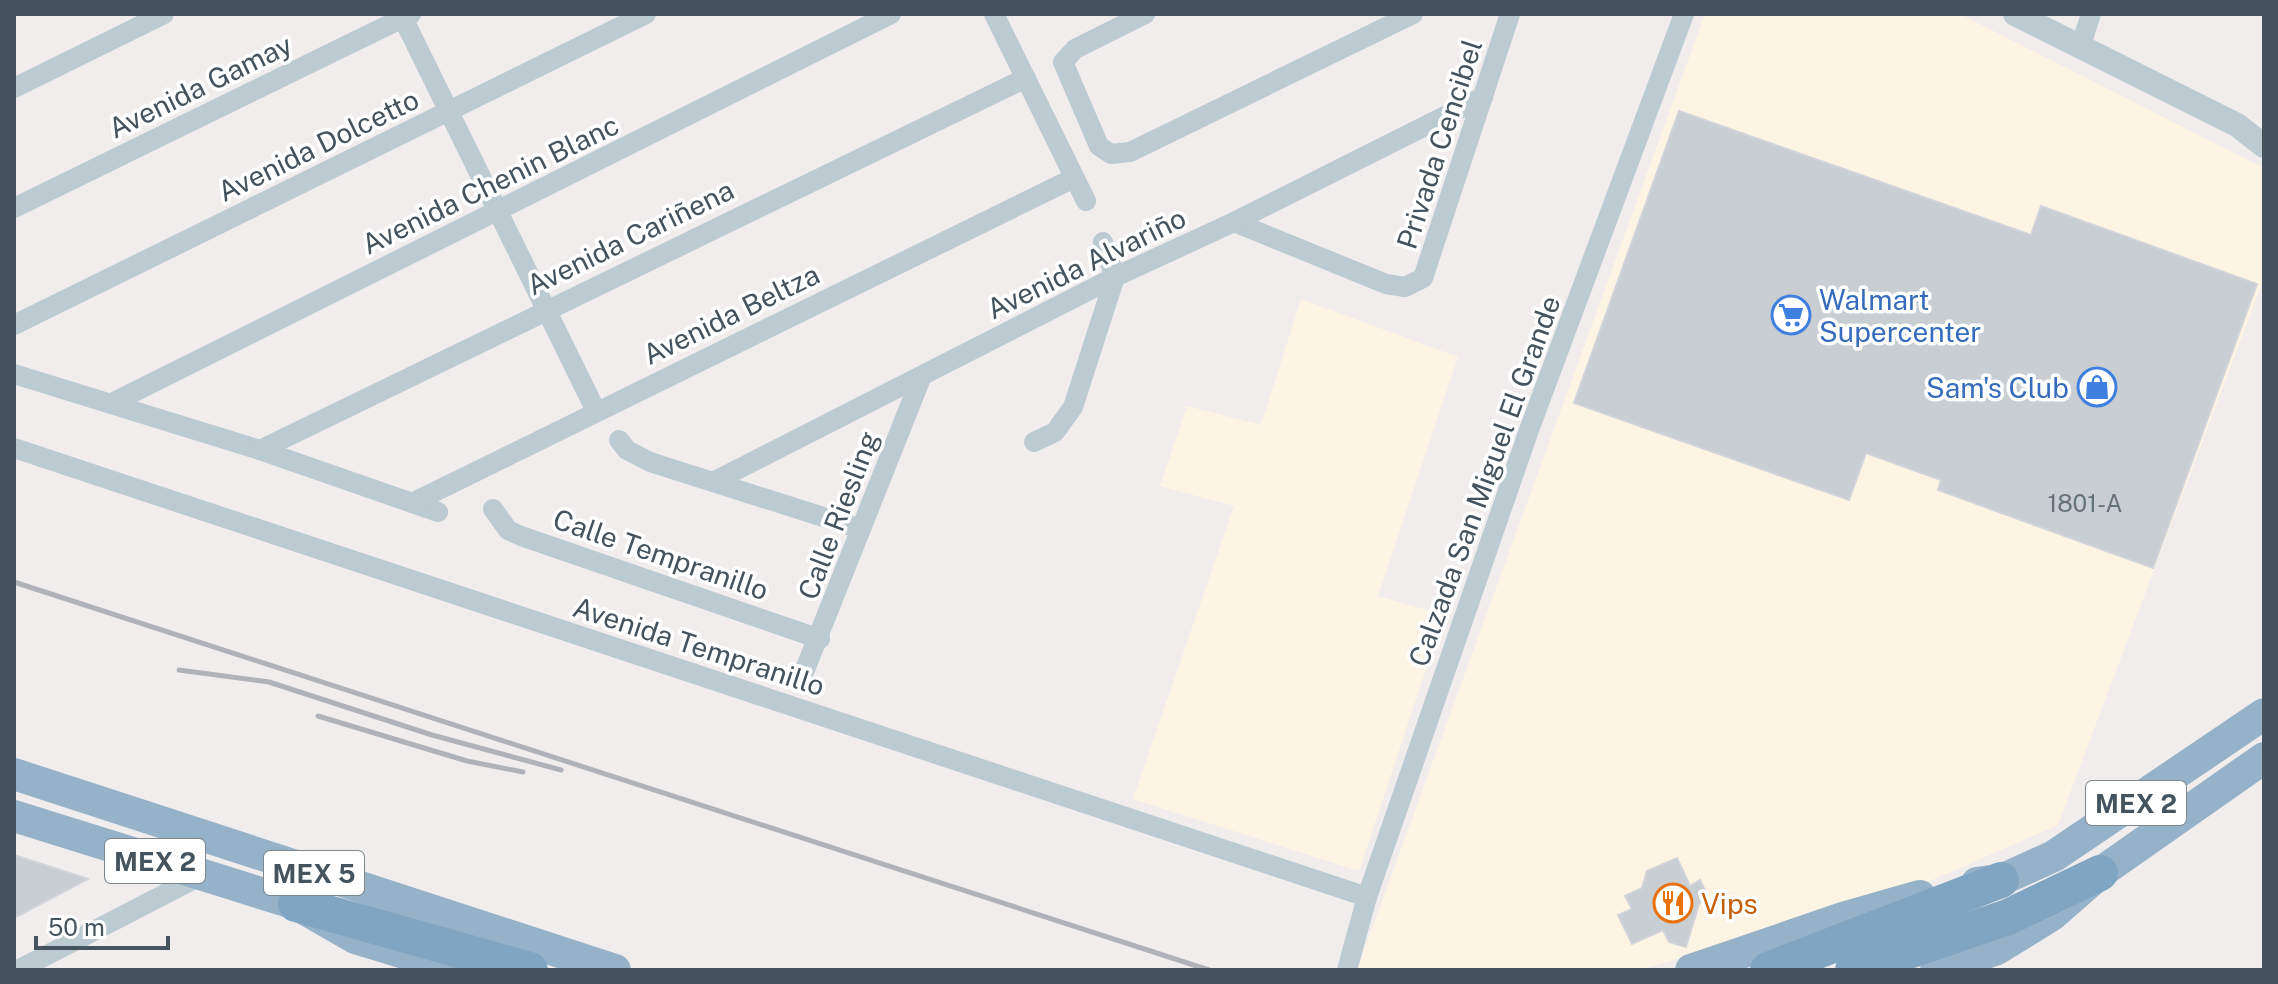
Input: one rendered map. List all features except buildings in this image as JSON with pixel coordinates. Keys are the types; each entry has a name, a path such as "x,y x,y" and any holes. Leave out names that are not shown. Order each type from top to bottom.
{"highway":[{"name":"MEX 2","path":"1768,970 2001,880 2093,833 2264,714"},
{"name":"MEX 2","path":"1853,970 2008,917 2100,873 2264,758"},
{"name":"MEX 5","path":"14,774 615,970"},
{"name":"MEX 2","path":"14,816 296,904"},
{"path":"1936,970 1997,949 2028,931 2074,899 2100,873"},
{"path":"1691,970 1843,918 1952,886 2001,880"},
{"path":"296,904 355,938 460,970"},
{"name":"MEX 5","path":"296,904 530,970"}],"street":[{"path":"14,88 164,14"},
{"name":"Avenida Dolcetto","path":"14,325 646,14"},
{"name":"Avenida Chenin Blanc","path":"112,403 891,14"},
{"path":"994,14 1086,201"},
{"path":"1145,14 1066,55 1065,71 1099,146 1111,154 1130,152 1413,14"},
{"name":"Privada Cencibel","path":"1234,222 1386,284 1405,287 1415,284 1430,267 1510,14"},
{"name":"Calzada San Miguel El Grande","path":"1347,970 1367,897 1529,430 1684,14"},
{"path":"2015,14 2237,125 2264,132"},
{"path":"2080,48 2091,14"},
{"path":"405,15 596,411"},
{"name":"Avenida Gamay","path":"14,208 405,15"},
{"name":"Avenida Cariñena","path":"260,450 546,308 1026,78"},
{"name":"Avenida Alvariño","path":"715,481 1115,277 1234,222 1483,97"},
{"path":"2237,125 2264,146"},
{"name":"Avenida Beltza","path":"414,502 1074,178"},
{"path":"1034,442 1055,432 1073,407 1115,277 1103,242"},
{"path":"14,374 260,450 438,512"},
{"name":"Calle Riesling","path":"804,672 820,639 921,378"},
{"path":"619,440 627,450 650,462 861,529"},
{"name":"Avenida Tempranillo","path":"14,448 1367,897"},
{"name":"Calle Tempranillo","path":"493,509 508,530 521,536 820,639"},
{"path":"18,970 200,876"}],"shaded area":[{"path":"1705,14 1960,14 2264,168 2264,278 2058,825 1921,885 1640,970 1357,970"},
{"path":"1301,299 1458,357 1378,596 1444,615 1359,871 1133,799 1234,506 1160,486 1187,406 1261,425"}],"railway":[{"path":"14,582 1209,970"},
{"path":"179,670 269,682 432,735 561,770"},
{"path":"318,716 467,761 523,772"}],"place":[{"name":"Walmart Supercenter","path":"1791,315"},
{"name":"Sam's Club","path":"2097,387"},
{"name":"Vips","path":"1673,903"}]}
